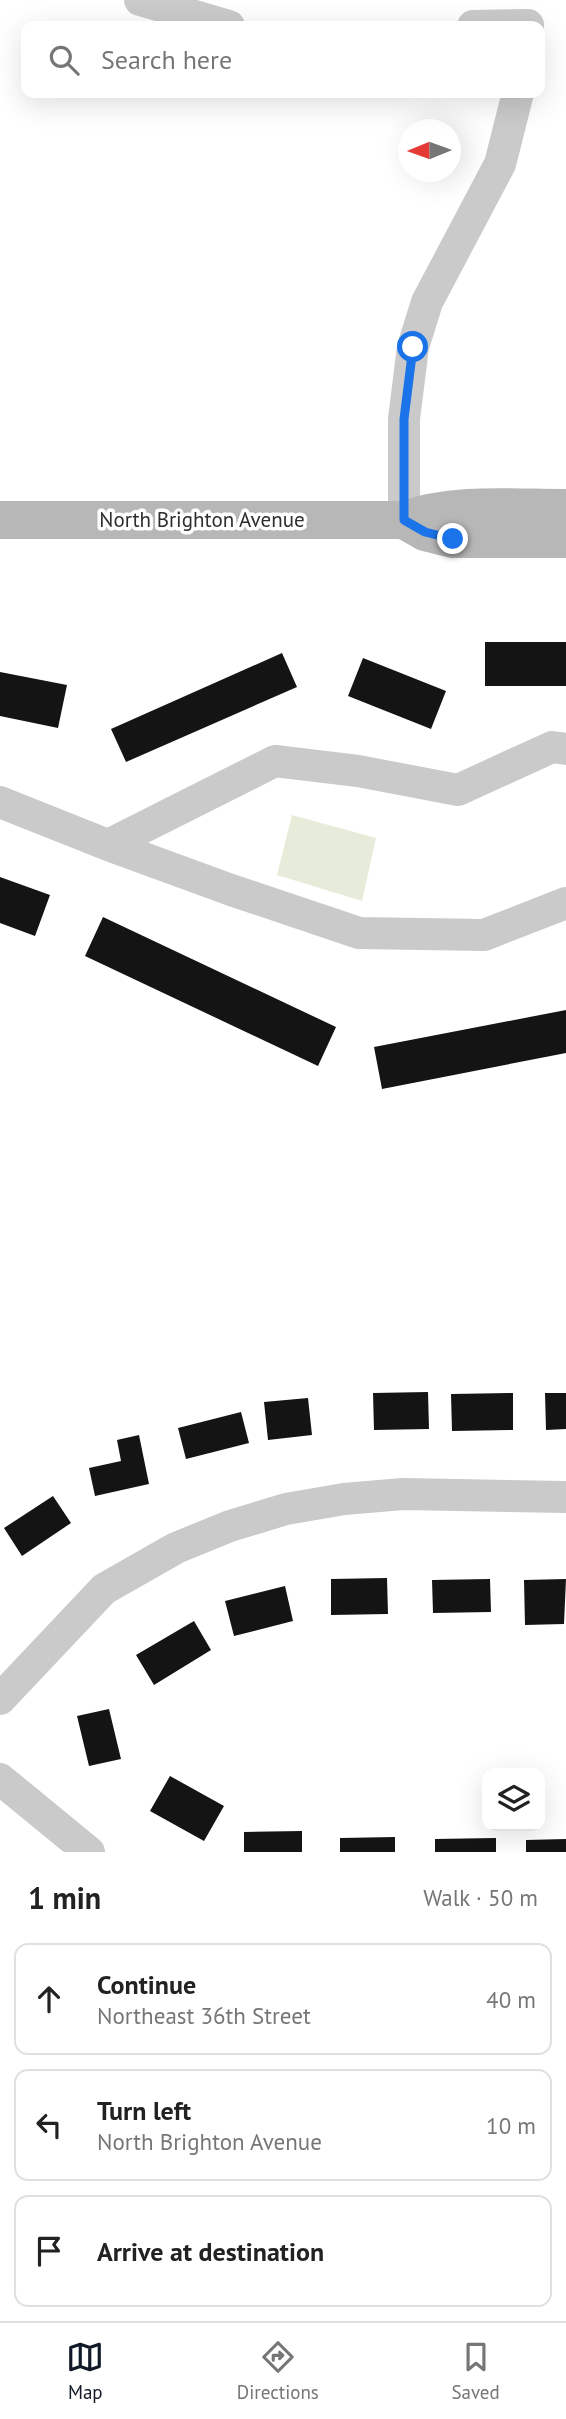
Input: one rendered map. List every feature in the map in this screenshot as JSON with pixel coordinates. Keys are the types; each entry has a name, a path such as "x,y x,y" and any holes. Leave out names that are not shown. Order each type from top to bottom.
{"main road":[{"name":"North Brighton Avenue","path":"0,520 404,520 429,511 458,508 566,508"},
{"name":"North Brighton Avenue","path":"404,520 425,532 453,539 566,539"}],"street":[{"path":"140,0 212,21"},
{"path":"504,21 528,17"},
{"path":"404,520 404,419 413,347 426,302 500,164 517,98"},
{"path":"108,845 275,761 358,771 458,790 552,747 566,749"},
{"path":"0,802 231,890 359,933 485,934 566,904"},
{"path":"0,1699 104,1589 176,1548 230,1526 286,1509 356,1498 403,1494 566,1497"},
{"path":"0,1779 89,1852"}],"green space":[{"path":"292,815 376,838 362,901 277,875"}],"building":[{"path":"485,642 566,642 566,686 485,686"},
{"path":"282,653 297,687 126,762 111,729"},
{"path":"363,658 446,691 431,729 348,696"},
{"path":"0,672 67,685 58,728 0,716"},
{"path":"0,877 50,895 35,936 0,923"},
{"path":"103,917 336,1027 318,1066 85,956"},
{"path":"566,1010 566,1053 382,1089 374,1047"},
{"path":"428,1392 429,1429 374,1430 373,1393"},
{"path":"513,1393 513,1430 452,1431 451,1394"},
{"path":"545,1393 566,1393 566,1429 546,1430"},
{"path":"308,1398 312,1435 268,1440 264,1402"},
{"path":"241,1412 249,1443 186,1459 178,1428"},
{"path":"139,1435 149,1484 95,1496 89,1468 121,1461 117,1440"},
{"path":"53,1496 71,1523 22,1556 4,1528"},
{"path":"387,1578 388,1614 331,1615 331,1579"},
{"path":"490,1579 491,1612 433,1613 432,1580"},
{"path":"566,1579 564,1624 525,1625 524,1580"},
{"path":"285,1586 293,1621 234,1636 225,1601"},
{"path":"194,1621 211,1650 154,1685 136,1655"},
{"path":"109,1709 121,1759 89,1766 77,1716"},
{"path":"170,1776 224,1806 204,1841 150,1811"},
{"path":"302,1831 302,1852 244,1852 244,1832"},
{"path":"395,1837 395,1852 340,1852 340,1838"},
{"path":"496,1838 496,1852 435,1852 435,1839"},
{"path":"566,1839 566,1852 526,1852 526,1840"}],"route":[{"path":"413,347 404,419 404,520 425,532 453,539"}]}
